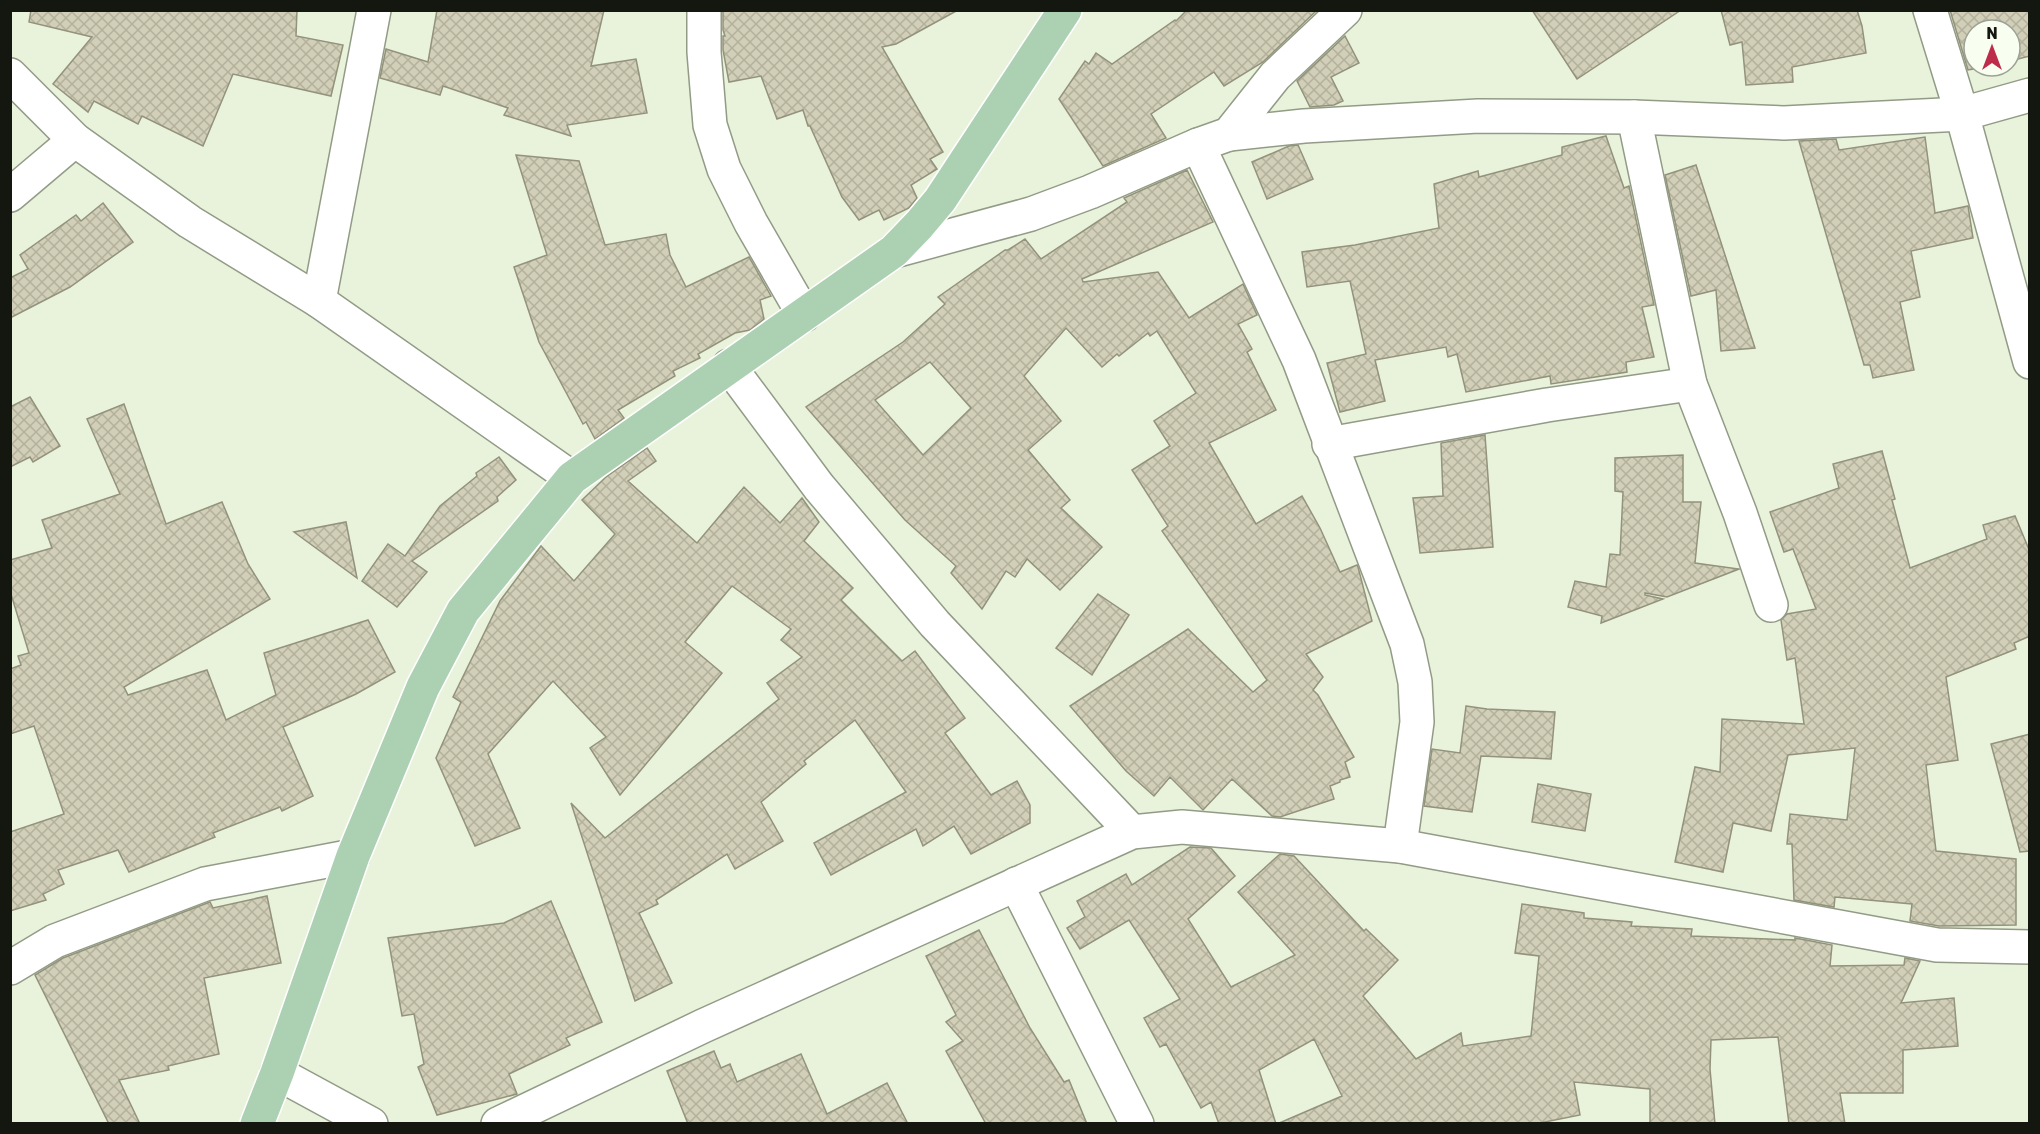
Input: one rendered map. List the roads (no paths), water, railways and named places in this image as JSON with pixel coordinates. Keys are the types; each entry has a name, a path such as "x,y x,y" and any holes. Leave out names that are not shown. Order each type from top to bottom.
{"main road":[{"path":"257,1124 353,856 423,687 463,611 572,478 894,251 940,200 1065,10"}],"street":[{"path":"319,301 374,10"},
{"path":"704,10 710,125 724,169 751,223 804,315"},
{"path":"1228,134 1275,76 1345,10"},
{"path":"1930,10 1962,114 2030,362"},
{"path":"10,75 75,140 190,222 319,301 572,478"},
{"path":"894,251 1031,214 1090,192 1228,134 1304,126 1478,116 1634,117 1784,123 1962,114 2030,95"},
{"path":"1634,117 1690,384 1740,513 1771,605"},
{"path":"10,195 75,140"},
{"path":"1198,145 1299,360 1329,444 1407,644 1415,682 1417,722 1400,846"},
{"path":"729,366 819,487 935,624 1132,832"},
{"path":"1329,444 1547,405 1690,384"},
{"path":"498,1124 703,1026 1132,832 1182,827 1400,846 1937,945 2030,946"},
{"path":"10,968 54,942 205,884 353,856"},
{"path":"1016,884 1137,1124"},
{"path":"277,1073 371,1124"}]}
